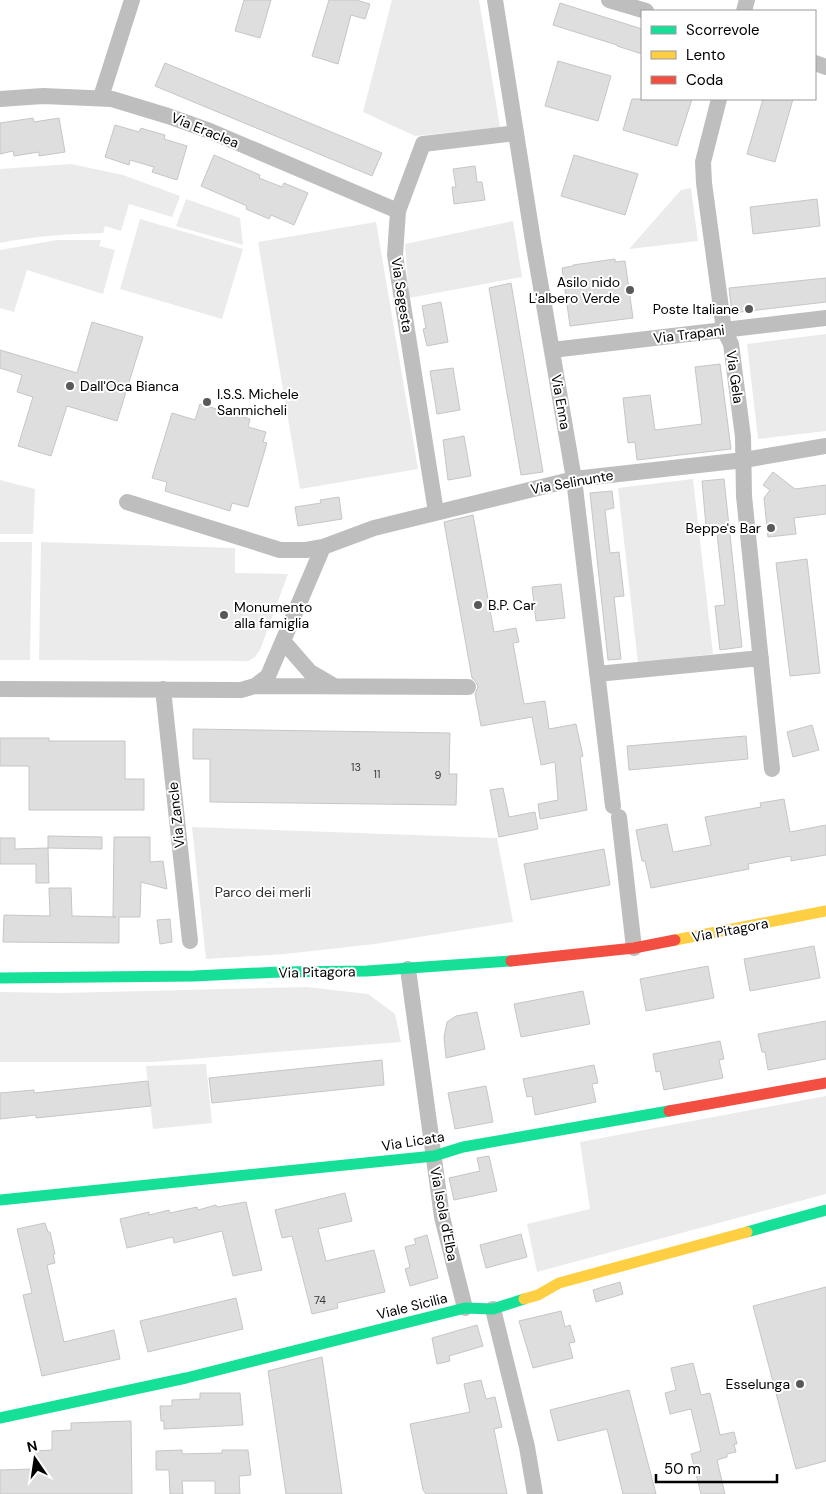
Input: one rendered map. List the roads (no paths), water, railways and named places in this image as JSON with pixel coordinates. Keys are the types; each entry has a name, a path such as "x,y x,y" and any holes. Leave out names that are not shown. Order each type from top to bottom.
{"street":[{"path":"101,97 132,0"},
{"name":"Via Enna","path":"495,0 574,479 597,674 634,948"},
{"path":"609,0 643,10"},
{"name":"Via Eraclea","path":"0,98 43,96 112,98 210,131 398,211"},
{"name":"Via Gela","path":"719,100 703,162 724,330 731,344 743,437 744,496 772,769"},
{"name":"Via Segesta","path":"436,512 395,255 398,211 423,144 516,132"},
{"name":"Via Trapani","path":"552,350 826,318"},
{"name":"Via Selinunte","path":"127,502 280,550 306,550 323,547 374,528 574,479 744,460 826,446"},
{"path":"255,686 268,676 323,547"},
{"path":"283,641 310,672 336,687"},
{"path":"597,674 761,658"},
{"path":"0,689 240,690 255,686 468,687"},
{"name":"Via Zancle","path":"163,689 190,941"},
{"name":"Via Pitagora","path":"0,978 194,976 280,972 408,970 634,948 826,911"},
{"name":"Via Isola d'Elba","path":"408,970 442,1217 465,1308"},
{"name":"Via Licata","path":"0,1200 434,1156 463,1147 826,1083"},
{"name":"Viale Sicilia","path":"0,1418 186,1378 465,1308 494,1309 538,1295 559,1283 826,1210"},
{"path":"494,1309 527,1447 534,1494"}],"place":[{"name":"Asilo nido L'albero Verde","path":"630,290"},
{"name":"Poste Italiane","path":"749,309"},
{"name":"Dall'Oca Bianca","path":"70,386"},
{"name":"I.S.S. Michele Sanmicheli","path":"207,402"},
{"name":"Beppe's Bar","path":"771,528"},
{"name":"B.P. Car","path":"478,605"},
{"name":"Monumento alla famiglia","path":"224,615"},
{"name":"Esselunga","path":"800,1384"}],"park label":[{"name":"Parco dei merli","path":"263,892"}]}
